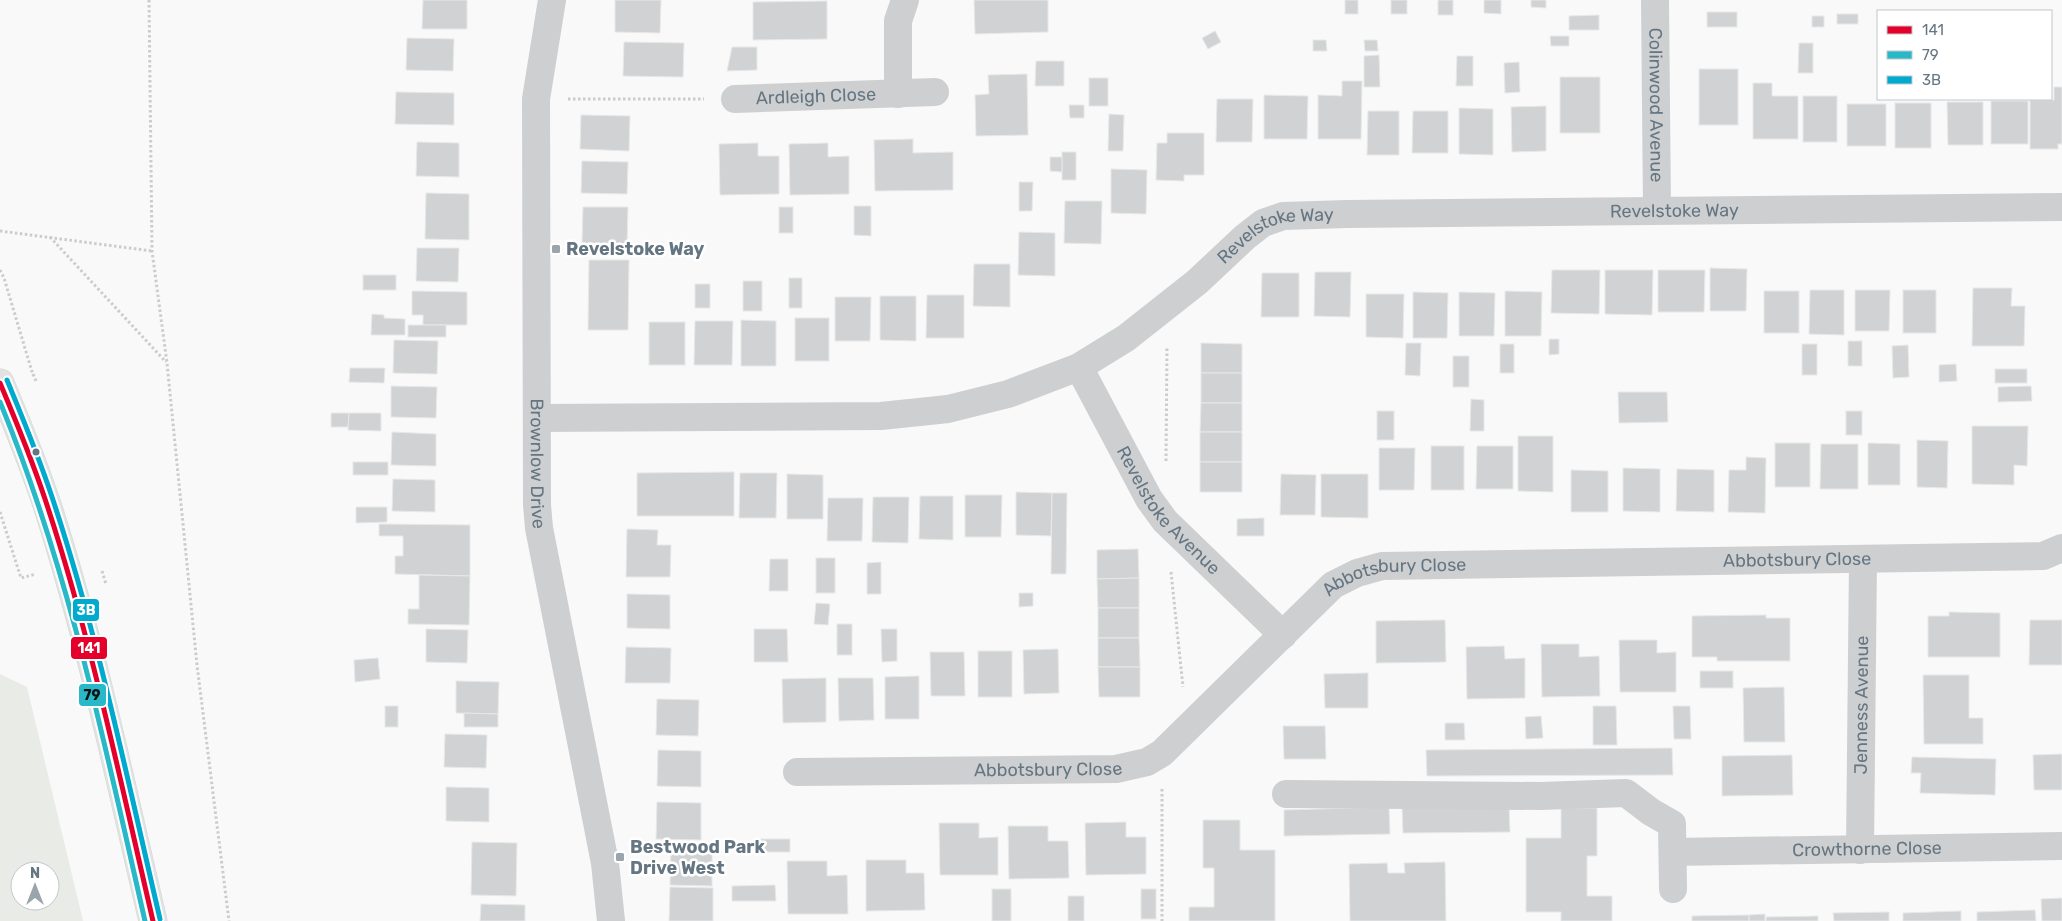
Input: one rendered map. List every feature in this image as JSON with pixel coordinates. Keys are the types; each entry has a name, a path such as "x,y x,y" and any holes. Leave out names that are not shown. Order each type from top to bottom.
{"main road":[{"path":"1,386 59,543 94,670 153,921"}],"street":[{"name":"Brownlow Drive","path":"552,0 536,99 537,505 539,528 605,863 612,921"},
{"name":"Ardleigh Close","path":"898,94 898,21 905,0"},
{"name":"Colinwood Avenue","path":"1655,0 1657,210"},
{"name":"Ardleigh Close","path":"735,99 935,92"},
{"name":"Revelstoke Way","path":"537,418 881,416 948,409 1008,394 1079,367 1126,338 1197,282 1244,237 1262,223 1283,216 1657,210 2062,207"},
{"name":"Revelstoke Avenue","path":"1079,367 1149,499 1165,522 1283,635"},
{"name":"Abbotsbury Close","path":"797,772 1116,769 1147,762 1162,753 1333,585 1357,573 1382,566 2044,556 2062,548"},
{"name":"Jenness Avenue","path":"1860,850 1863,559"},
{"path":"1286,794 1590,796 1626,793 1651,812 1672,824 1673,889"},
{"name":"Crowthorne Close","path":"1672,852 2062,846"}],"path":[{"path":"149,0 152,252 167,362 197,665 229,921"},
{"path":"536,99 735,99"},
{"path":"0,230 152,252"},
{"path":"50,237 167,362"},
{"path":"0,270 34,374 1,386"},
{"path":"1166,463 1167,306"},
{"path":"0,512 21,578 38,573"},
{"path":"1170,571 1187,728"},
{"path":"1162,753 1162,921"}],"shaded area":[{"path":"0,674 27,687 83,921 0,921"}],"building":[{"path":"423,0 467,0 467,29 422,29"},
{"path":"615,0 661,0 660,33 615,32"},
{"path":"974,0 1048,0 1048,32 975,34"},
{"path":"1345,0 1358,0 1358,14 1345,14"},
{"path":"1391,0 1407,0 1407,14 1391,14"},
{"path":"1438,0 1453,0 1453,15 1438,15"},
{"path":"1484,0 1501,0 1501,14 1484,13"},
{"path":"1531,0 1546,0 1546,8 1531,7"},
{"path":"827,1 827,39 753,40 753,2"},
{"path":"1707,12 1737,12 1737,27 1707,27"},
{"path":"1837,14 1858,14 1858,24 1837,24"},
{"path":"1599,15 1599,30 1569,30 1569,16"},
{"path":"1812,16 1824,16 1824,27 1812,27"},
{"path":"1215,31 1221,42 1208,49 1202,38"},
{"path":"1550,36 1569,36 1569,46 1551,46"},
{"path":"407,38 454,39 453,71 406,70"},
{"path":"1313,40 1326,40 1327,51 1313,51"},
{"path":"1364,40 1377,40 1378,51 1365,51"},
{"path":"624,42 684,43 683,77 623,76"},
{"path":"1799,43 1813,43 1813,73 1798,73"},
{"path":"732,47 757,47 757,70 727,71"},
{"path":"1379,55 1380,87 1364,87 1364,56"},
{"path":"1457,56 1473,56 1473,86 1456,86"},
{"path":"1036,61 1064,61 1064,86 1035,86"},
{"path":"1519,62 1520,92 1505,93 1504,63"},
{"path":"1699,69 1738,69 1738,125 1699,125"},
{"path":"1027,74 1028,135 976,136 975,95 989,94 988,75"},
{"path":"1560,77 1600,77 1600,133 1560,133"},
{"path":"1089,78 1108,78 1108,106 1089,106"},
{"path":"1342,81 1362,81 1361,139 1318,139 1318,95 1342,96"},
{"path":"1753,83 1772,83 1772,96 1798,96 1798,139 1753,139"},
{"path":"2054,87 2062,87 2062,144 2058,144 2058,149 2030,149 2030,100 2054,100"},
{"path":"396,92 454,93 454,125 395,124"},
{"path":"1264,95 1308,96 1307,139 1264,139"},
{"path":"1803,96 1837,96 1837,142 1803,142"},
{"path":"1217,99 1253,99 1252,142 1216,142"},
{"path":"1991,101 2028,101 2028,144 1991,144"},
{"path":"1947,102 1983,102 1983,145 1948,145"},
{"path":"1895,103 1931,103 1931,148 1895,148"},
{"path":"1847,104 1886,104 1886,146 1847,146"},
{"path":"1069,105 1084,105 1084,118 1070,118"},
{"path":"1546,106 1546,151 1512,152 1511,107"},
{"path":"1459,108 1493,109 1493,155 1459,154"},
{"path":"1368,111 1399,111 1399,155 1367,155"},
{"path":"1413,111 1448,111 1448,153 1412,153"},
{"path":"1109,114 1124,115 1123,151 1108,151"},
{"path":"581,115 630,116 629,151 580,149"},
{"path":"1167,133 1204,133 1204,175 1184,175 1184,181 1156,180 1157,143 1167,143"},
{"path":"913,139 913,153 953,152 953,190 875,191 874,140"},
{"path":"417,142 459,143 459,177 416,176"},
{"path":"758,143 758,156 779,156 779,194 720,195 719,144"},
{"path":"828,143 828,157 849,156 849,194 790,195 789,144"},
{"path":"1062,152 1076,152 1076,180 1062,180"},
{"path":"1050,157 1062,157 1062,172 1050,171"},
{"path":"582,161 628,162 627,194 581,193"},
{"path":"1111,169 1147,170 1146,214 1111,213"},
{"path":"1019,182 1033,182 1032,211 1019,211"},
{"path":"426,193 469,194 469,240 425,239"},
{"path":"1065,201 1102,201 1101,244 1064,243"},
{"path":"854,206 871,206 871,236 854,235"},
{"path":"583,207 628,207 627,244 582,243"},
{"path":"779,207 793,207 793,233 779,233"},
{"path":"1019,232 1055,233 1055,276 1018,275"},
{"path":"417,248 459,248 458,282 416,281"},
{"path":"589,260 629,260 628,330 588,330"},
{"path":"974,264 1010,264 1010,307 973,306"},
{"path":"1710,268 1747,269 1746,311 1710,311"},
{"path":"1552,270 1600,270 1599,314 1551,313"},
{"path":"1605,270 1653,270 1652,315 1605,314"},
{"path":"1658,270 1705,270 1704,312 1658,312"},
{"path":"1315,272 1351,272 1350,317 1314,316"},
{"path":"1262,273 1299,273 1299,317 1261,317"},
{"path":"363,275 396,275 396,290 363,290"},
{"path":"789,278 802,278 802,308 789,308"},
{"path":"743,281 762,281 762,311 743,311"},
{"path":"695,284 710,284 710,308 695,308"},
{"path":"1973,288 2012,288 2011,306 2025,306 2024,346 1972,346"},
{"path":"1810,290 1844,290 1844,335 1809,334"},
{"path":"1855,290 1890,290 1889,331 1855,331"},
{"path":"1903,290 1936,290 1936,333 1903,333"},
{"path":"412,291 467,292 467,325 423,325 423,315 412,315"},
{"path":"1505,291 1542,292 1541,336 1505,336"},
{"path":"1764,291 1799,291 1799,333 1764,333"},
{"path":"1413,292 1448,293 1447,338 1413,338"},
{"path":"1459,292 1495,293 1494,336 1459,336"},
{"path":"1366,294 1404,294 1403,338 1366,337"},
{"path":"927,295 964,295 964,338 926,338"},
{"path":"880,296 916,296 916,341 880,340"},
{"path":"835,297 871,297 870,341 835,341"},
{"path":"372,314 384,315 384,318 405,319 405,335 371,335"},
{"path":"795,318 829,318 829,361 795,361"},
{"path":"741,320 776,321 776,366 741,366"},
{"path":"695,321 733,321 732,365 694,365"},
{"path":"649,322 685,322 685,365 649,365"},
{"path":"408,325 446,325 446,337 408,337"},
{"path":"1549,339 1559,339 1559,354 1549,355"},
{"path":"394,340 438,341 437,374 393,373"},
{"path":"1848,341 1862,341 1862,366 1848,366"},
{"path":"1201,343 1242,344 1242,373 1201,373"},
{"path":"1406,343 1421,343 1420,376 1405,375"},
{"path":"1500,344 1514,344 1514,373 1500,373"},
{"path":"1802,344 1817,344 1817,375 1802,375"},
{"path":"1908,345 1909,377 1893,378 1892,346"},
{"path":"1453,356 1469,356 1469,387 1453,387"},
{"path":"1956,364 1957,381 1939,382 1939,365"},
{"path":"350,368 385,368 384,383 349,382"},
{"path":"1995,369 2027,369 2027,383 1995,383"},
{"path":"1201,373 1242,373 1242,403 1201,403"},
{"path":"391,386 437,387 436,418 391,417"},
{"path":"2031,386 2032,401 1998,402 1998,387"},
{"path":"1618,392 1667,392 1668,422 1619,423"},
{"path":"1471,399 1484,400 1484,431 1470,431"},
{"path":"1201,403 1242,403 1242,432 1200,432"},
{"path":"1377,411 1394,411 1394,440 1377,440"},
{"path":"1846,411 1862,411 1862,435 1846,435"},
{"path":"331,413 349,413 348,427 331,427"},
{"path":"349,413 381,413 381,431 348,430"},
{"path":"1972,426 2028,426 2027,466 2014,465 2014,485 1972,484"},
{"path":"392,432 436,434 436,466 391,465"},
{"path":"1200,432 1242,432 1242,462 1200,462"},
{"path":"1518,436 1553,436 1553,492 1518,491"},
{"path":"1917,440 1948,441 1947,488 1917,487"},
{"path":"1775,443 1810,443 1810,487 1775,487"},
{"path":"1868,443 1900,444 1900,485 1868,485"},
{"path":"1821,444 1858,444 1858,489 1820,489"},
{"path":"1431,446 1464,446 1464,490 1431,490"},
{"path":"1477,446 1513,446 1513,489 1476,489"},
{"path":"1379,448 1415,448 1414,490 1379,490"},
{"path":"1746,457 1766,458 1765,513 1728,512 1729,470 1746,470"},
{"path":"353,462 388,462 388,475 353,475"},
{"path":"1200,462 1242,462 1242,492 1200,492"},
{"path":"1623,468 1660,469 1660,512 1623,511"},
{"path":"1677,469 1714,470 1714,512 1676,511"},
{"path":"1571,470 1608,471 1608,512 1571,512"},
{"path":"734,472 734,516 637,516 637,473"},
{"path":"740,473 777,473 776,518 739,518"},
{"path":"787,474 823,475 823,519 787,519"},
{"path":"1281,474 1316,475 1315,515 1280,515"},
{"path":"1321,474 1368,474 1368,518 1321,517"},
{"path":"393,479 435,480 435,512 392,511"},
{"path":"1016,492 1052,493 1051,536 1016,535"},
{"path":"1052,493 1067,493 1066,574 1051,574"},
{"path":"965,495 1002,495 1001,537 965,537"},
{"path":"920,496 953,496 953,540 919,539"},
{"path":"873,497 909,497 908,543 872,542"},
{"path":"828,498 863,498 862,541 827,541"},
{"path":"356,507 387,507 387,522 356,523"},
{"path":"1264,518 1264,536 1237,536 1237,519"},
{"path":"379,524 470,525 470,576 395,574 395,556 403,556 403,536 379,536"},
{"path":"627,529 658,530 657,545 671,545 670,577 626,577"},
{"path":"1138,549 1139,578 1097,579 1097,550"},
{"path":"816,558 835,558 835,593 816,593"},
{"path":"770,559 788,559 788,591 769,591"},
{"path":"881,562 881,594 867,594 867,563"},
{"path":"419,575 470,576 469,625 408,624 408,609 419,609"},
{"path":"1139,578 1139,608 1098,608 1097,579"},
{"path":"1019,593 1033,593 1033,606 1019,607"},
{"path":"627,594 670,595 670,629 627,628"},
{"path":"816,603 830,604 828,625 814,624"},
{"path":"1098,608 1139,608 1139,638 1098,638"},
{"path":"1949,612 2000,613 2000,657 1928,657 1928,616 1949,616"},
{"path":"1766,615 1766,618 1790,618 1790,661 1717,661 1717,657 1692,657 1692,616"},
{"path":"1445,620 1446,662 1376,663 1376,621"},
{"path":"2030,620 2062,620 2062,665 2029,665"},
{"path":"837,624 852,624 852,655 837,655"},
{"path":"426,629 468,630 467,663 426,662"},
{"path":"754,629 787,629 788,662 754,662"},
{"path":"881,629 897,629 897,661 882,662"},
{"path":"1098,638 1139,638 1140,667 1098,667"},
{"path":"1619,640 1657,640 1657,653 1676,652 1676,692 1620,692"},
{"path":"1541,644 1579,644 1579,657 1599,656 1600,696 1542,697"},
{"path":"1504,646 1505,659 1525,658 1525,698 1467,699 1466,647"},
{"path":"626,647 671,648 670,683 625,683"},
{"path":"1058,649 1059,693 1024,694 1023,650"},
{"path":"978,651 1012,651 1012,697 978,697"},
{"path":"930,652 964,652 965,696 931,696"},
{"path":"378,658 380,679 355,682 354,660"},
{"path":"1098,667 1140,667 1140,697 1099,697"},
{"path":"1700,671 1733,671 1733,688 1700,688"},
{"path":"1368,673 1368,708 1325,708 1324,674"},
{"path":"1923,675 1969,675 1969,718 1983,718 1983,744 1924,744"},
{"path":"919,676 919,719 885,719 885,677"},
{"path":"826,678 826,722 783,723 782,679"},
{"path":"838,678 873,678 874,720 839,721"},
{"path":"456,681 499,682 498,714 456,713"},
{"path":"1784,687 1785,742 1744,742 1743,688"},
{"path":"657,699 699,700 698,736 656,735"},
{"path":"385,706 398,706 398,727 385,727"},
{"path":"1593,706 1616,706 1617,745 1593,745"},
{"path":"1673,706 1690,706 1691,739 1674,739"},
{"path":"464,713 498,714 498,727 464,727"},
{"path":"1541,716 1543,738 1526,739 1525,717"},
{"path":"1445,723 1464,723 1465,740 1445,740"},
{"path":"1283,726 1325,726 1326,759 1284,759"},
{"path":"445,734 487,735 486,768 444,767"},
{"path":"1672,748 1673,775 1427,776 1426,750"},
{"path":"658,750 701,751 701,787 657,786"},
{"path":"2062,754 2062,790 2034,790 2033,755"},
{"path":"1792,755 1793,795 1722,796 1722,756"},
{"path":"1912,757 1996,759 1995,795 1920,793 1921,773 1911,773"},
{"path":"446,787 489,788 489,822 446,821"},
{"path":"657,802 701,803 701,840 656,839"},
{"path":"1509,806 1510,832 1403,833 1402,807"},
{"path":"1389,807 1390,834 1284,836 1284,810"},
{"path":"1561,808 1597,808 1597,856 1587,856 1587,896 1612,896 1612,921 1561,921 1561,912 1526,912 1526,838 1561,838"},
{"path":"1203,820 1240,820 1240,850 1275,850 1275,921 1189,921 1189,907 1214,907 1214,868 1203,868"},
{"path":"1126,822 1126,837 1146,837 1146,874 1086,875 1085,823"},
{"path":"939,823 979,823 979,838 998,837 998,875 940,875"},
{"path":"1008,826 1048,826 1048,841 1068,841 1069,878 1009,879"},
{"path":"759,839 790,839 790,852 759,852"},
{"path":"472,842 517,843 516,896 471,895"},
{"path":"671,848 712,848 712,886 670,885"},
{"path":"866,860 906,860 906,873 924,873 925,910 866,911"},
{"path":"787,861 827,861 827,876 847,875 848,914 788,914"},
{"path":"1445,862 1446,921 1350,921 1349,864 1387,863 1388,873 1405,873 1404,863"},
{"path":"775,885 776,901 732,901 732,886"},
{"path":"670,887 713,888 713,921 669,921"},
{"path":"992,889 1011,889 1011,921 992,921"},
{"path":"1141,889 1156,889 1156,919 1141,919"},
{"path":"1068,896 1084,896 1084,921 1068,921"},
{"path":"2062,898 2062,921 2042,921 2041,899"},
{"path":"481,904 525,905 525,921 480,921"},
{"path":"2035,910 2036,921 1977,921 1977,912"},
{"path":"1961,911 1961,921 1903,921 1903,913"},
{"path":"1889,912 1889,921 1834,921 1833,913"},
{"path":"1765,914 1765,921 1749,921 1749,915"},
{"path":"1749,915 1749,921 1692,921 1692,916"},
{"path":"1818,916 1818,921 1766,921 1766,917"}],"transit line":[{"name":"3B","path":"7,380 47,482 84,601 111,707 160,919"},
{"name":"141","path":"0,383 40,484 77,603 104,709 153,921"},
{"name":"79","path":"0,402 24,465 66,593 100,724 145,921"}],"place":[{"name":"Revelstoke Way","path":"556,249"},
{"name":"Bestwood Park Drive West","path":"620,857"}]}
